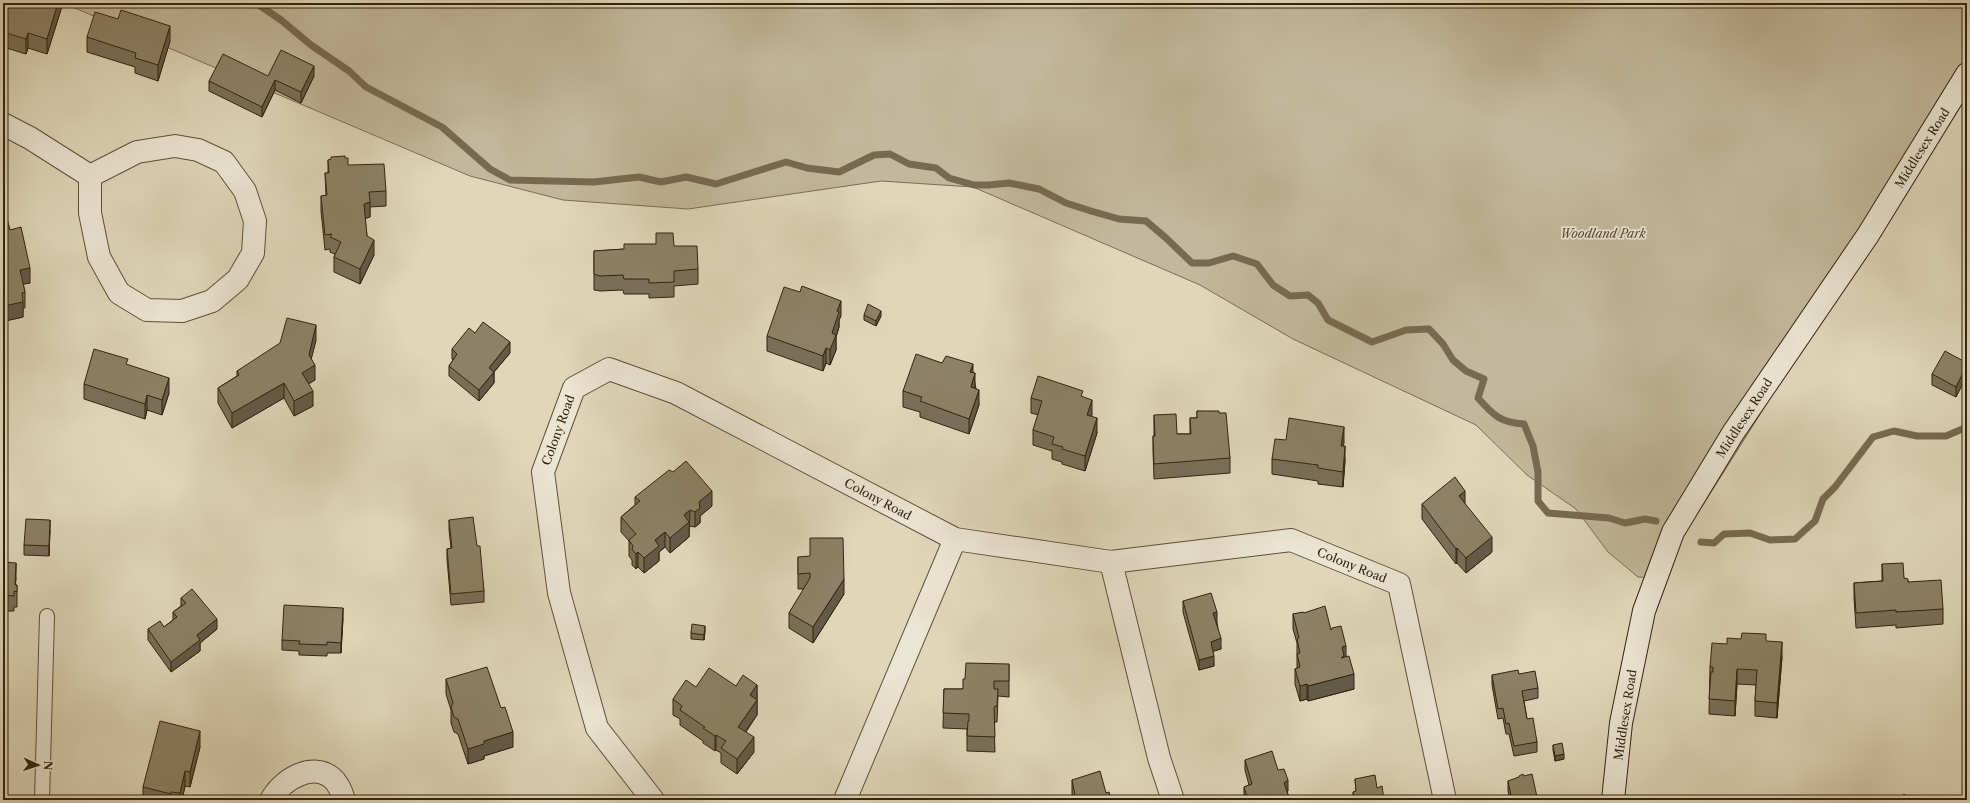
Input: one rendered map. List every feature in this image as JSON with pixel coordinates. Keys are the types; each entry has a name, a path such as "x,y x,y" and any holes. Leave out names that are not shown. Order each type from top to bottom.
{"street":[{"name":"Middlesex Road","path":"1613,800 1621,722 1644,611 1673,532 1733,433 1868,235 1967,74"},
{"path":"3,124 30,138 90,176"},
{"path":"176,146 198,150 224,162 245,191 255,221 253,253 238,279 212,301 182,310 147,310 119,293 99,257 90,214 90,176 137,152 176,146"},
{"name":"Colony Road","path":"653,800 597,728 559,593 543,472 574,388 609,369 676,393 955,539 1111,562 1291,540 1399,584 1445,800"},
{"path":"846,800 955,539"},
{"path":"1111,562 1159,758 1173,800"},
{"path":"271,800 275,792 283,784 303,774 313,772 322,773 332,778 344,800"}],"lane":[{"path":"42,800 47,616"}],"green space":[{"name":"Woodland Park","path":"63,3 1967,3 1967,79 1951,111 1657,578 1638,577 1608,552 1576,509 1527,475 1476,425 1293,339 1200,285 973,187 881,181 688,209 563,200 470,176"}],"building":[{"path":"3,3 58,3 47,39 28,33 26,39 3,32"},
{"path":"121,10 170,26 158,65 135,58 136,53 87,37 95,12 118,19"},
{"path":"281,50 314,66 301,92 275,80 262,107 209,81 223,54 268,76"},
{"path":"345,156 345,158 348,158 348,165 384,164 386,191 369,192 370,202 364,204 367,236 374,240 360,269 334,257 341,242 330,237 332,234 325,235 321,196 327,195 325,173 329,173 328,160 331,159 331,157"},
{"path":"3,205 10,230 21,227 30,268 20,270 25,292 22,293 23,302 3,306"},
{"path":"656,233 673,233 674,246 697,246 698,269 674,271 674,282 649,283 649,279 624,279 623,275 600,276 594,274 594,251 624,249 624,244 656,244"},
{"path":"802,286 841,301 832,333 836,335 830,350 826,348 823,356 767,336 784,287 800,292"},
{"path":"868,304 881,311 876,321 864,315"},
{"path":"3,306 5,316 3,317"},
{"path":"287,318 316,325 309,355 315,365 302,373 313,391 294,401 284,383 232,413 218,388 239,375 237,371 280,343"},
{"path":"483,322 510,342 489,368 494,372 479,390 449,366 457,354 452,349 469,328 475,333"},
{"path":"94,349 128,359 126,364 169,378 162,400 147,395 145,404 84,384"},
{"path":"1945,351 1967,363 1956,387 1932,374"},
{"path":"916,354 942,363 946,356 973,364 970,372 975,373 971,387 979,390 969,419 920,401 922,397 903,391"},
{"path":"1038,376 1083,391 1081,396 1092,400 1087,415 1097,418 1085,456 1062,449 1063,447 1052,444 1054,437 1033,430 1042,401 1031,398"},
{"path":"1197,411 1219,411 1219,413 1226,413 1230,458 1154,464 1154,415 1176,414 1177,434 1191,434 1190,418 1197,418"},
{"path":"1289,418 1344,427 1341,446 1345,446 1343,472 1318,468 1318,465 1272,459 1275,439 1286,440"},
{"path":"686,461 712,491 699,502 700,508 695,512 690,510 684,515 689,522 670,538 665,532 655,540 659,546 644,558 638,552 636,554 632,549 633,546 629,540 636,534 621,517 640,501 635,497 669,470 673,472"},
{"path":"1455,477 1465,491 1459,496 1492,537 1466,558 1457,548 1456,549 1422,504"},
{"path":"473,517 477,546 480,546 484,591 451,594 447,549 452,548 449,520"},
{"path":"26,519 50,520 49,546 24,545"},
{"path":"810,538 843,538 844,579 813,627 789,613 810,578 810,573 798,574 798,557 810,556"},
{"path":"3,562 16,563 15,585 17,585 17,592 14,591 14,596 3,595"},
{"path":"1903,563 1904,578 1908,579 1908,582 1941,580 1943,609 1856,613 1854,583 1883,581 1882,564"},
{"path":"192,589 217,619 197,635 200,640 171,662 148,629 160,621 164,627 177,617 173,612 186,603 181,598"},
{"path":"1211,593 1217,612 1213,613 1221,638 1211,642 1214,656 1199,660 1183,601"},
{"path":"284,605 343,608 341,643 327,642 327,645 299,644 300,641 282,640"},
{"path":"1325,606 1331,630 1332,628 1341,626 1346,646 1342,647 1344,656 1341,658 1349,656 1354,674 1308,686 1307,684 1300,686 1295,669 1300,667 1297,654 1300,653 1297,639 1299,638 1293,614 1304,613"},
{"path":"692,624 705,626 704,635 691,633"},
{"path":"1742,633 1766,634 1766,641 1782,642 1777,703 1755,701 1757,670 1737,669 1735,701 1709,699 1711,672 1713,672 1713,667 1710,667 1712,643 1727,644 1727,638 1741,639"},
{"path":"966,663 1009,664 1009,681 994,681 994,689 998,689 997,706 994,707 995,737 967,736 969,714 943,713 944,689 963,689"},
{"path":"487,667 501,708 505,707 513,732 484,741 484,744 468,749 458,719 454,717 451,707 453,703 446,679"},
{"path":"709,668 736,686 743,675 757,685 750,695 757,700 738,727 754,737 737,759 721,748 726,741 703,728 705,727 680,710 682,706 673,699 686,680 696,687"},
{"path":"1518,670 1519,674 1535,671 1538,688 1522,691 1527,719 1533,718 1537,742 1514,746 1509,723 1506,724 1503,708 1498,709 1492,675"},
{"path":"160,721 200,731 190,772 185,771 180,793 171,792 171,794 143,787"},
{"path":"1562,743 1564,754 1555,756 1553,745"},
{"path":"1272,751 1278,770 1284,769 1288,780 1284,783 1290,800 1248,800 1244,787 1252,784 1245,760"},
{"path":"1100,771 1106,793 1109,792 1111,799 1114,800 1076,800 1072,780"},
{"path":"1523,774 1524,776 1532,774 1537,797 1540,796 1541,800 1512,800 1508,781"},
{"path":"1375,775 1377,788 1382,786 1384,800 1355,800 1353,792 1356,791 1355,779"},
{"path":"1904,794 1911,800 1899,800"}],"waterway":[{"path":"256,3 281,20 311,45 349,71 366,87 442,127 490,169 510,180 594,182 639,177 661,182 686,177 716,184 786,162 807,168 839,172 874,155 890,154 909,164 936,168 949,178 974,185 1009,183 1039,189 1066,203 1091,211 1119,219 1146,221 1192,263 1209,263 1233,256 1257,264 1273,285 1290,296 1308,295 1318,303 1328,320 1372,342 1406,330 1429,329 1443,344 1453,360 1466,371 1484,379 1478,398 1488,409 1503,420 1524,424 1533,446 1538,472 1538,501 1548,513 1609,518 1625,523 1645,519 1656,521"},
{"path":"1701,542 1714,543 1724,534 1750,533 1770,540 1795,539 1815,521 1823,499 1835,487 1873,437 1894,431 1917,436 1946,436 1967,427"}]}
